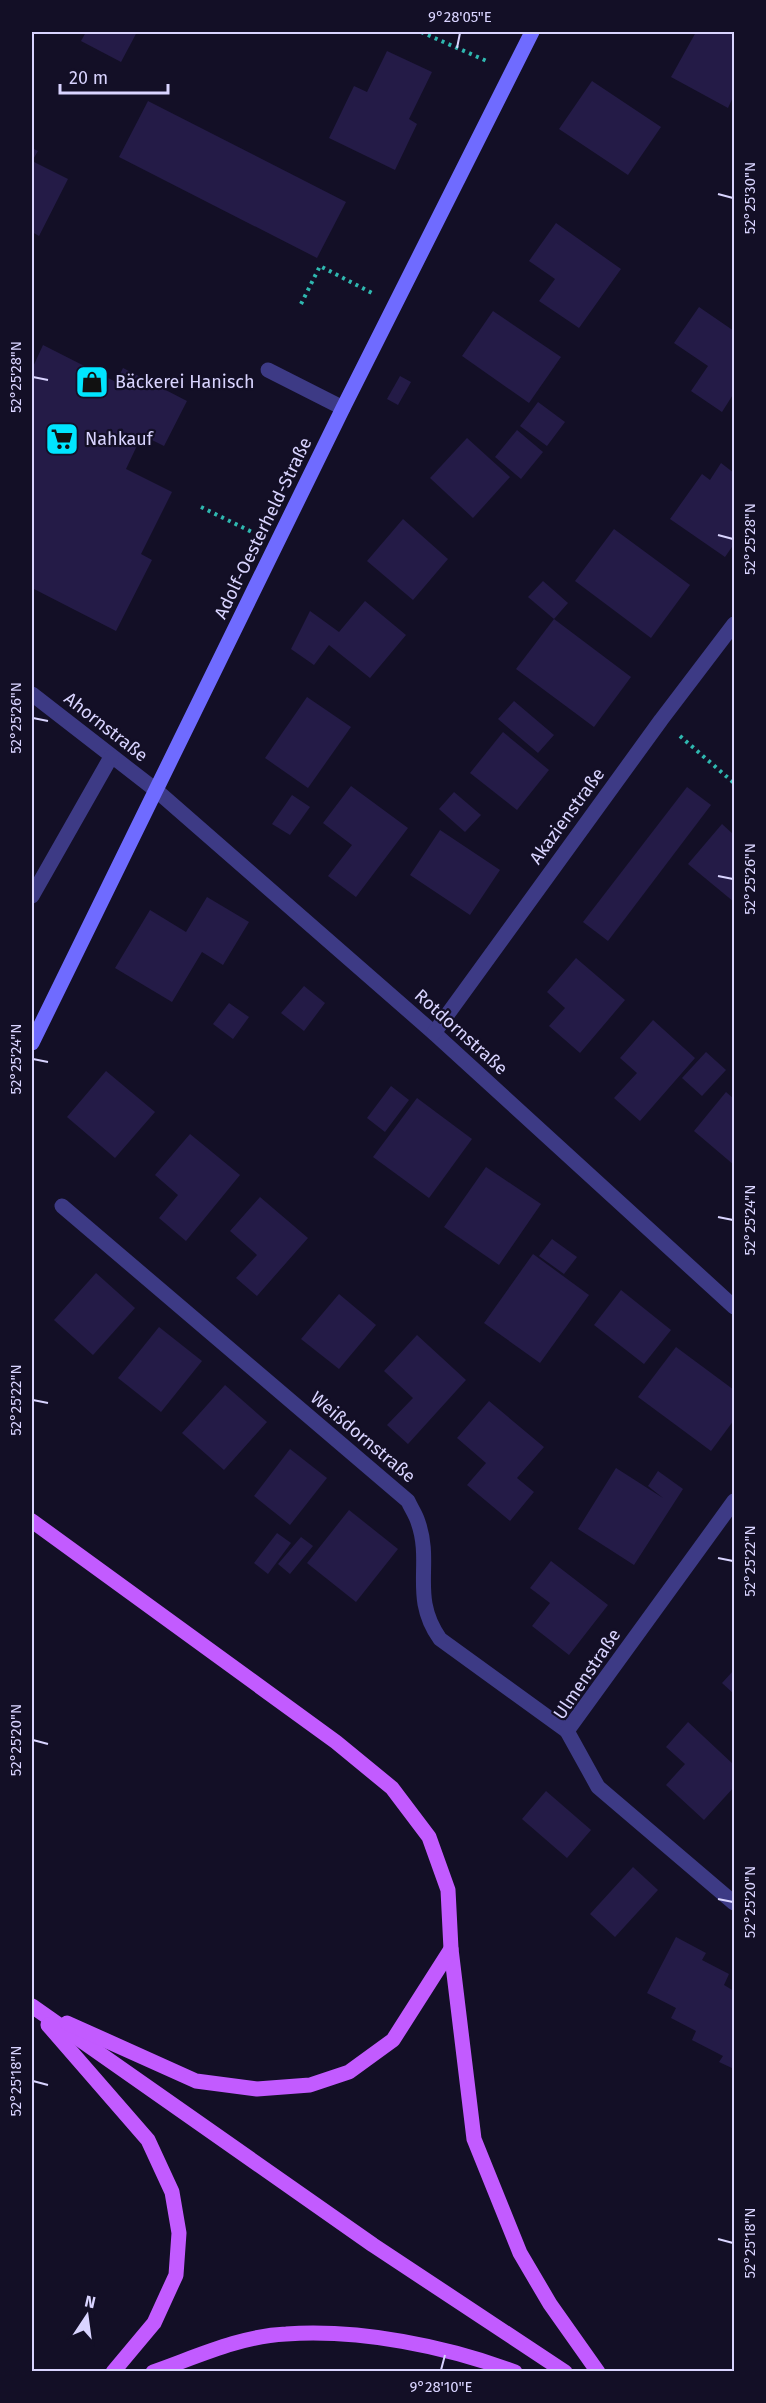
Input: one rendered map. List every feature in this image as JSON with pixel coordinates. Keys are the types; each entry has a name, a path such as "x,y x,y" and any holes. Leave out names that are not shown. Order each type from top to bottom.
{"main road":[{"path":"32,1521 336,1742 392,1788 429,1837 448,1890 451,1949 474,2139 520,2253 550,2304 598,2372"},
{"path":"32,2007 196,2081 257,2089 310,2085 349,2072 393,2040 451,1949"},
{"path":"32,2007 148,2140 172,2192 179,2233 176,2275 154,2323 113,2372"},
{"path":"32,2007 373,2245 565,2372"},
{"path":"153,2372 230,2344 285,2334 407,2341 515,2372"}],"street":[{"name":"Adolf-Oesterheld-Straße","path":"32,1043 394,304 532,32"},
{"path":"268,370 343,408"},
{"name":"Akazienstraße","path":"434,1033 661,720 735,624"},
{"name":"Ahornstraße","path":"32,694 157,791"},
{"path":"32,896 111,757"},
{"name":"Rotdornstraße","path":"157,791 434,1033 735,1307"},
{"name":"Weißdornstraße","path":"62,1206 408,1501 419,1523 423,1600 428,1622 440,1639 567,1731"},
{"name":"Ulmenstraße","path":"735,1501 567,1731 598,1787 735,1903"}],"path":[{"path":"421,32 511,72"},
{"path":"301,304 321,266 394,304"},
{"path":"201,507 276,544"},
{"path":"661,720 735,783"}],"building":[{"path":"86,32 137,32 121,62 81,41"},
{"path":"696,32 734,32 734,95 728,108 671,77"},
{"path":"387,51 432,72 409,119 417,124 395,170 329,138 354,86 367,92"},
{"path":"592,81 661,127 628,175 559,129"},
{"path":"148,101 346,202 317,258 119,157"},
{"path":"32,148 38,151 32,161"},
{"path":"32,161 68,179 39,236 32,232"},
{"path":"556,223 621,269 579,328 539,301 555,279 529,261"},
{"path":"699,307 734,331 734,393 722,412 691,391 708,366 674,343"},
{"path":"493,311 561,357 529,403 462,356"},
{"path":"43,345 116,382 123,368 187,401 164,446 142,435 126,469 172,492 141,554 152,560 116,631 32,588 32,369"},
{"path":"400,376 411,382 398,405 387,399"},
{"path":"538,402 565,422 547,446 520,426"},
{"path":"517,430 543,452 521,479 495,457"},
{"path":"467,438 510,477 473,518 430,478"},
{"path":"721,463 734,473 734,544 725,557 670,519 702,474 710,480"},
{"path":"403,519 448,559 413,600 367,561"},
{"path":"614,529 690,585 651,638 575,581"},
{"path":"543,581 568,603 554,619 528,597"},
{"path":"365,601 406,635 370,678 329,645 314,665 291,649 310,611 339,632"},
{"path":"554,619 631,677 594,727 516,669"},
{"path":"307,697 351,727 308,788 265,758"},
{"path":"514,701 554,735 538,753 498,719"},
{"path":"503,732 549,770 517,810 470,773"},
{"path":"351,786 408,828 356,897 328,876 352,845 323,823"},
{"path":"687,787 711,805 608,941 583,922"},
{"path":"454,792 481,815 465,832 439,809"},
{"path":"292,795 310,807 290,835 272,824"},
{"path":"722,824 734,835 734,902 688,864"},
{"path":"440,830 500,870 470,915 410,875"},
{"path":"207,897 249,922 223,965 202,952 172,1002 115,968 150,910 186,932"},
{"path":"576,958 625,1000 580,1053 549,1026 565,1008 547,992"},
{"path":"304,986 325,1003 304,1031 281,1013"},
{"path":"229,1003 249,1017 233,1039 213,1024"},
{"path":"653,1020 695,1058 640,1121 614,1098 637,1073 620,1058"},
{"path":"706,1052 726,1070 702,1096 682,1078"},
{"path":"106,1071 155,1112 115,1158 67,1117"},
{"path":"391,1086 409,1100 385,1132 367,1118"},
{"path":"726,1092 734,1099 734,1165 694,1131"},
{"path":"417,1098 472,1139 429,1198 373,1157"},
{"path":"190,1134 240,1175 186,1241 159,1218 178,1195 155,1175"},
{"path":"486,1167 541,1204 499,1265 444,1227"},
{"path":"260,1197 308,1238 257,1296 236,1278 257,1255 230,1231"},
{"path":"552,1239 577,1257 564,1274 539,1256"},
{"path":"533,1254 589,1295 540,1363 484,1323"},
{"path":"96,1273 135,1308 93,1355 54,1320"},
{"path":"621,1290 671,1330 644,1364 594,1325"},
{"path":"339,1294 376,1325 339,1369 301,1339"},
{"path":"159,1327 202,1361 161,1412 118,1378"},
{"path":"417,1335 466,1380 408,1444 387,1425 413,1398 384,1371"},
{"path":"676,1347 734,1390 734,1420 711,1451 638,1397"},
{"path":"225,1385 267,1422 224,1470 182,1433"},
{"path":"489,1401 544,1447 517,1478 534,1492 510,1521 467,1485 486,1463 457,1438"},
{"path":"290,1449 327,1478 290,1525 254,1496"},
{"path":"616,1468 663,1498 648,1486 658,1471 683,1489 634,1565 578,1529"},
{"path":"349,1510 398,1549 356,1602 307,1563"},
{"path":"277,1533 291,1543 268,1574 254,1563"},
{"path":"301,1537 313,1546 290,1574 278,1564"},
{"path":"551,1561 608,1605 569,1655 532,1626 550,1603 530,1588"},
{"path":"734,1670 734,1694 722,1683"},
{"path":"688,1722 734,1765 734,1787 704,1820 666,1785 685,1764 666,1747"},
{"path":"546,1791 591,1830 567,1858 522,1819"},
{"path":"633,1867 658,1890 615,1937 590,1914"},
{"path":"676,1937 706,1953 702,1960 729,1974 724,1985 734,1991 734,2069 719,2062 723,2056 692,2040 696,2031 671,2018 676,2008 647,1993"}],"place":[{"name":"Bäckerei Hanisch","path":"92,382"},
{"name":"Nahkauf","path":"62,439"}]}
